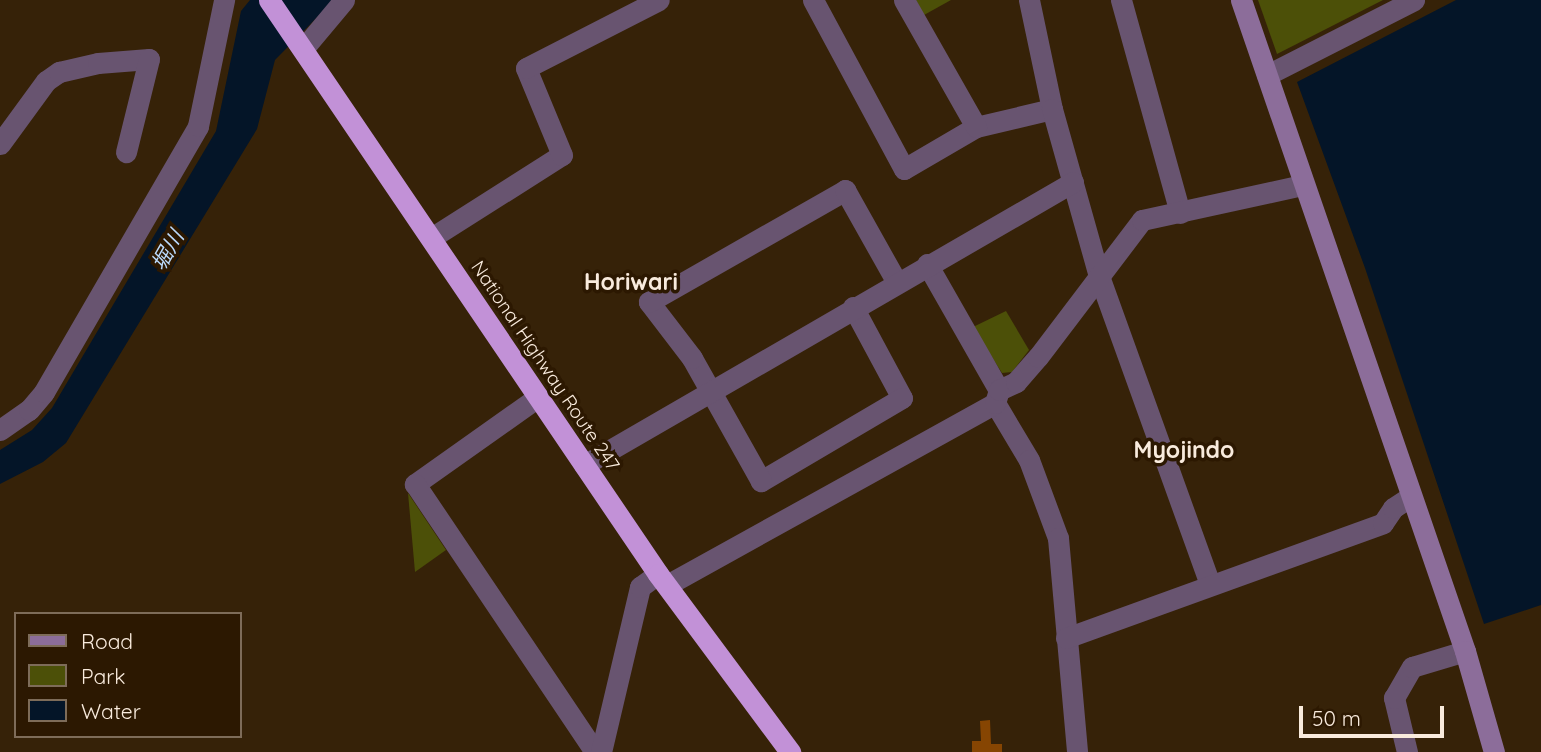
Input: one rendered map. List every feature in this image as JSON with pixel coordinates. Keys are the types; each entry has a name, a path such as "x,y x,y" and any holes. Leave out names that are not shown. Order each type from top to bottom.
{"highway":[{"name":"National Highway Route 247","path":"269,0 662,579 790,752"}],"street":[{"path":"0,430 29,410 44,392 198,126 224,0"},
{"path":"300,45 344,0"},
{"path":"431,238 562,155 526,68 659,0"},
{"path":"904,0 976,127"},
{"path":"1029,0 1052,109 1099,276 1210,584"},
{"path":"1121,0 1180,214"},
{"path":"1241,0 1302,185 1465,651 1494,752"},
{"path":"1267,75 1414,0"},
{"path":"817,1 904,169 976,127 1052,109"},
{"path":"0,144 46,81 59,72 98,63 149,59 126,152"},
{"path":"584,465 708,389 1073,182"},
{"path":"601,752 640,587 662,579 997,396 1016,382 1142,220 1180,214 1302,185"},
{"path":"853,306 902,398 761,481 692,358 649,302 845,190 896,281"},
{"path":"927,264 1029,460 1052,516 1058,538 1077,752"},
{"path":"538,397 415,484 595,752"},
{"path":"1066,638 1384,523 1393,508 1410,498"},
{"path":"1407,752 1394,698 1406,677 1412,667 1465,651"}],"green space":[{"path":"916,0 951,0 924,15"},
{"path":"1258,0 1383,0 1277,54"},
{"path":"1006,311 1029,350 1012,372 1002,373 973,327"},
{"path":"408,493 446,550 415,572"}],"water":[{"name":"堀川","path":"250,0 334,0 275,60 257,129 66,443 43,462 0,484 0,450 32,430 52,408 216,131 241,11"},
{"path":"1456,0 1541,0 1541,605 1484,624 1365,268 1297,82"}],"building":[{"path":"990,720 991,744 1002,744 1002,752 972,752 972,741 981,741 980,721"}],"district":[{"name":"Horiwari","path":"631,282"},
{"name":"Myojindo","path":"1184,450"}]}
